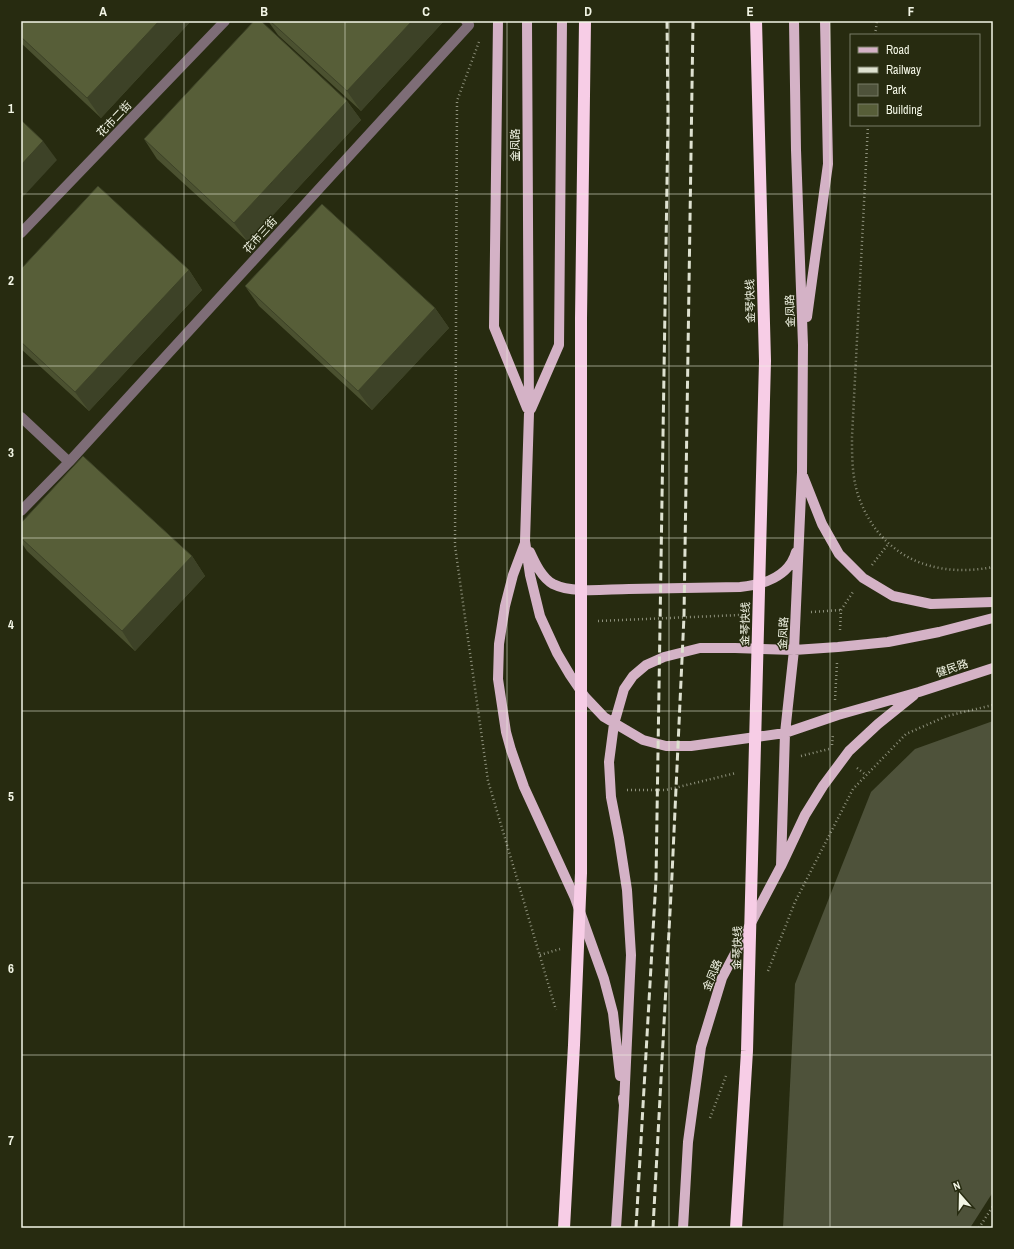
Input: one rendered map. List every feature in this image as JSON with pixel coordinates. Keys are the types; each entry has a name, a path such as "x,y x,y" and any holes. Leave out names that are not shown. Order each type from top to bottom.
{"highway":[{"path":"564,1228 574,1045 581,873 581,318 585,21"},
{"name":"金琴快线","path":"736,1228 747,1051 765,360 756,21"}],"main road":[{"path":"498,21 494,327 529,413"},
{"name":"金凤路","path":"525,541 529,413 527,21"},
{"path":"529,413 559,345 562,21"},
{"name":"金凤路","path":"683,1228 688,1142 701,1047 722,978 781,866 785,733 794,650 802,472 803,345 796,150 794,21"},
{"path":"803,345 828,164 825,21"},
{"path":"802,472 822,524 839,554 863,578 893,596 931,604 993,602"},
{"path":"525,541 542,574 552,583 563,587 589,589 752,586 771,580 782,573 790,565 795,556 798,543"},
{"path":"525,541 509,590 499,644 498,679 506,732 524,786 575,898 604,979 613,1013 624,1105"},
{"name":"健民路","path":"525,541 534,594 540,616 548,636 570,675 596,710 614,724 643,740 666,746 691,746 785,733 838,715 919,692 993,668"},
{"path":"616,1228 632,955 627,890 611,797 609,762 614,724 624,689 633,676 646,665 678,653 706,648 794,650 834,648 888,642 939,632 993,618"},
{"path":"781,866 806,815 823,786 849,751 878,724 919,692"}],"lane":[{"name":"花市二街","path":"21,233 225,21"},
{"name":"花市三街","path":"21,511 69,462 468,23"},
{"path":"21,417 69,462"}],"path":[{"path":"875,34 877,21"},
{"path":"868,126 852,437 852,467 858,493 873,526 889,544 904,555 926,565 952,571 993,567"},
{"path":"796,613 841,610"},
{"path":"598,628 598,620 741,615"},
{"path":"767,974 795,902 853,789 906,734 947,716 993,705"},
{"path":"784,761 832,748"},
{"path":"610,789 666,790 740,772"},
{"path":"710,1118 727,1075"},
{"path":"978,1228 993,1206"}],"green space":[{"path":"993,721 993,1192 970,1228 783,1228 795,984 871,792 915,749"}],"building":[{"path":"21,21 159,21 87,98 21,37"},
{"path":"254,21 261,21 347,101 234,223 144,139"},
{"path":"270,21 412,21 347,91"},
{"path":"21,120 43,141 21,165"},
{"path":"98,186 189,270 75,392 21,342 21,269"},
{"path":"322,204 435,308 358,391 245,286"},
{"path":"83,456 192,556 122,631 21,538 21,523"}],"railway":[{"path":"636,1228 656,879 668,119 667,21"},
{"path":"653,1228 684,616 693,21"}]}
